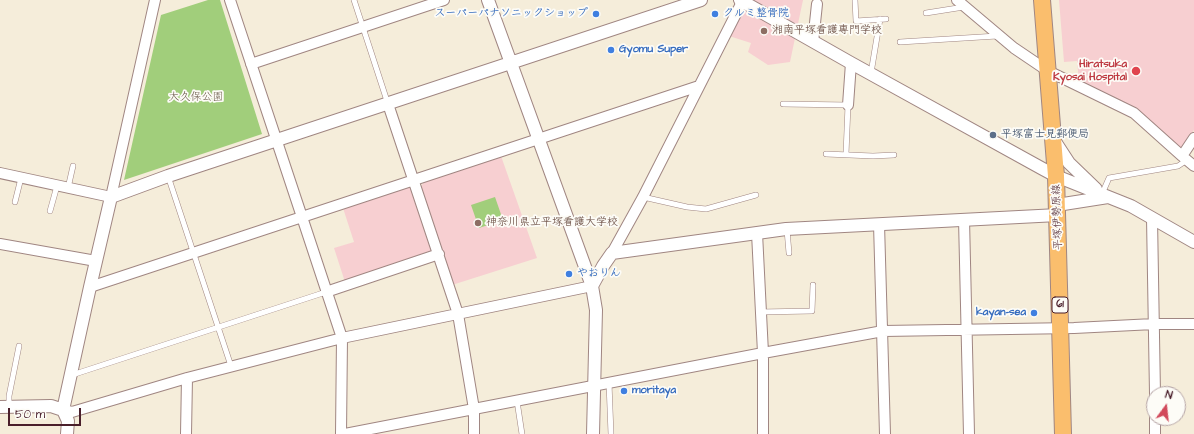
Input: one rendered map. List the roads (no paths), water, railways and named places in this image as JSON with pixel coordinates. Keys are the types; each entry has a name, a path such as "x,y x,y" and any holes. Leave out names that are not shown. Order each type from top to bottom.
{"main road":[{"name":"平塚伊勢原線","path":"1042,0 1056,176 1063,434"}],"street":[{"path":"66,434 68,421 63,410 155,0"},
{"path":"230,0 342,338 341,434"},
{"path":"251,64 444,0"},
{"path":"488,0 592,286 596,310 593,434"},
{"path":"0,173 111,197 168,176 701,0"},
{"path":"4,407 51,406 72,412 231,366 342,338 592,286 643,197 742,0 813,42 1056,176 1131,206 1194,242"},
{"path":"956,0 998,36 1048,71 1134,113 1188,161 1194,138"},
{"path":"813,42 817,4"},
{"path":"848,105 851,63"},
{"path":"90,287 699,86"},
{"path":"388,104 458,314 474,409 474,434"},
{"path":"1054,140 1069,163 1106,195"},
{"path":"612,253 786,229 964,219 1057,210 1106,195"},
{"path":"1152,218 1155,386"},
{"path":"964,219 969,434"},
{"path":"880,224 885,434"},
{"path":"757,233 763,353 763,434"},
{"path":"0,244 96,261"},
{"path":"326,292 439,254"},
{"path":"345,434 883,331 1194,324"},
{"path":"186,434 188,378"}],"lane":[{"path":"354,0 388,104"},
{"path":"855,0 856,21 883,19 871,74"},
{"path":"926,13 965,7"},
{"path":"900,42 998,36"},
{"path":"784,104 848,105 846,154"},
{"path":"826,154 873,156 894,155"},
{"path":"1106,195 1109,178 1178,166 1188,161"},
{"path":"68,188 74,166"},
{"path":"168,176 231,366"},
{"path":"15,202 21,178"},
{"path":"50,211 57,186"},
{"path":"643,197 687,207 706,209 756,195"},
{"path":"786,229 789,253"},
{"path":"760,312 812,311 813,285"},
{"path":"72,375 326,292"},
{"path":"4,407 9,396 19,346"},
{"path":"609,383 611,434"},
{"path":"517,401 522,434"}],"place":[{"name":"スーパーパナソニックショップ","path":"596,14"},
{"name":"クルミ整骨院","path":"715,14"},
{"name":"湘南平塚看護専門学校","path":"764,31"},
{"name":"Gyomu Super","path":"611,50"},
{"name":"Hiratsuka Kyosai Hospital","path":"1136,71"},
{"name":"平塚富士見郵便局","path":"993,135"},
{"name":"神奈川県立平塚看護大学校","path":"478,223"},
{"name":"やおりん","path":"569,274"},
{"name":"kayan-sea","path":"1034,313"},
{"name":"moritaya","path":"624,391"}],"park label":[{"name":"大久保公園","path":"196,98"}]}
